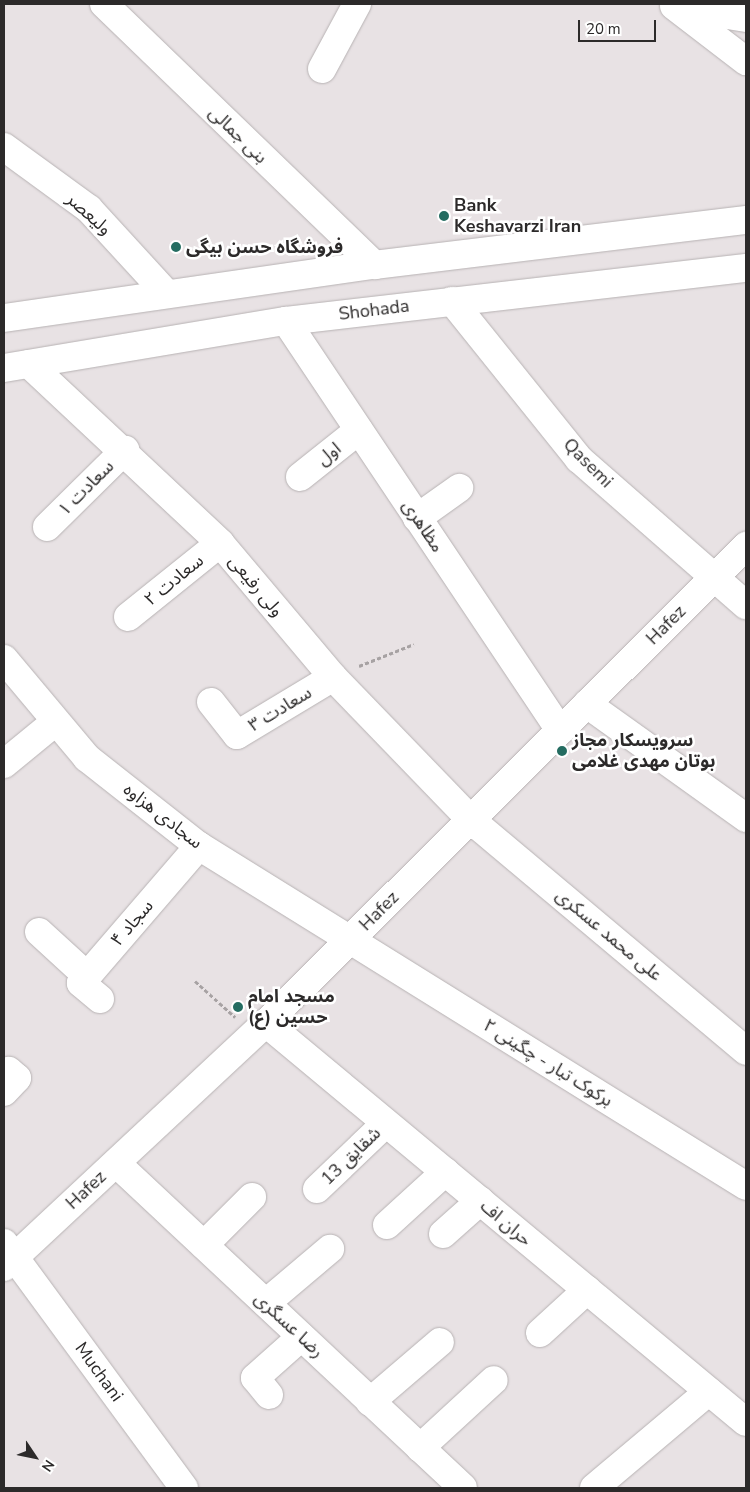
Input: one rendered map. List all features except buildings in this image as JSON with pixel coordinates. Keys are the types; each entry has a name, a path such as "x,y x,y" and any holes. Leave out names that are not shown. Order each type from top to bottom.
{"street":[{"name":"بنی جمالی","path":"104,4 374,264"},
{"path":"322,69 357,4"},
{"path":"671,5 746,18"},
{"path":"671,5 746,61"},
{"name":"ولیعصر","path":"4,148 89,209 165,292"},
{"path":"4,318 165,292 374,264 746,220"},
{"name":"Shohada","path":"16,366 286,321 746,268"},
{"name":"Qasemi","path":"452,301 579,458 746,605"},
{"name":"مظاهری","path":"286,321 560,732"},
{"name":"ولی رفیعی","path":"16,366 125,450 220,543 333,676 471,820"},
{"name":"اول","path":"300,477 359,430"},
{"name":"سعادت ۱","path":"47,527 125,450"},
{"path":"417,518 459,488"},
{"name":"سعادت ۲","path":"128,617 220,543"},
{"name":"Hafez","path":"8,1255 116,1163 260,1029 746,546"},
{"name":"سجادی هزاوه","path":"4,659 54,723 87,758 200,846 350,939"},
{"name":"سعادت ۳","path":"212,702 237,735 333,676"},
{"path":"587,704 746,818"},
{"path":"4,764 54,723"},
{"name":"علی محمد عسکری","path":"471,820 746,1050"},
{"name":"سجاد ۴","path":"39,932 93,987 200,846"},
{"name":"برکوک تبار - چگینی ۲","path":"350,939 746,1186"},
{"name":"حران اف","path":"260,1029 386,1122 746,1422"},
{"name":"شقایق 13","path":"317,1189 386,1122"},
{"name":"رضا عسگری","path":"116,1163 462,1488"},
{"path":"387,1225 446,1172"},
{"path":"204,1245 252,1196"},
{"path":"443,1234 480,1201"},
{"path":"266,1304 330,1250"},
{"name":"Muchani","path":"8,1255 184,1488"},
{"path":"540,1333 587,1290"},
{"path":"269,1395 255,1378 301,1336"},
{"path":"370,1402 440,1342"},
{"path":"420,1448 494,1380"},
{"path":"594,1488 709,1391"}],"path":[{"path":"333,676 414,644"},
{"path":"195,981 260,1029"}],"place":[{"name":"Bank Keshavarzi Iran","path":"444,216"},
{"name":"فروشگاه حسن بیگی","path":"176,247"},
{"name":"سرویسکار مجاز بوتان مهدی غلامی","path":"562,751"},
{"name":"مسجد امام حسین (ع)","path":"238,1007"}]}
